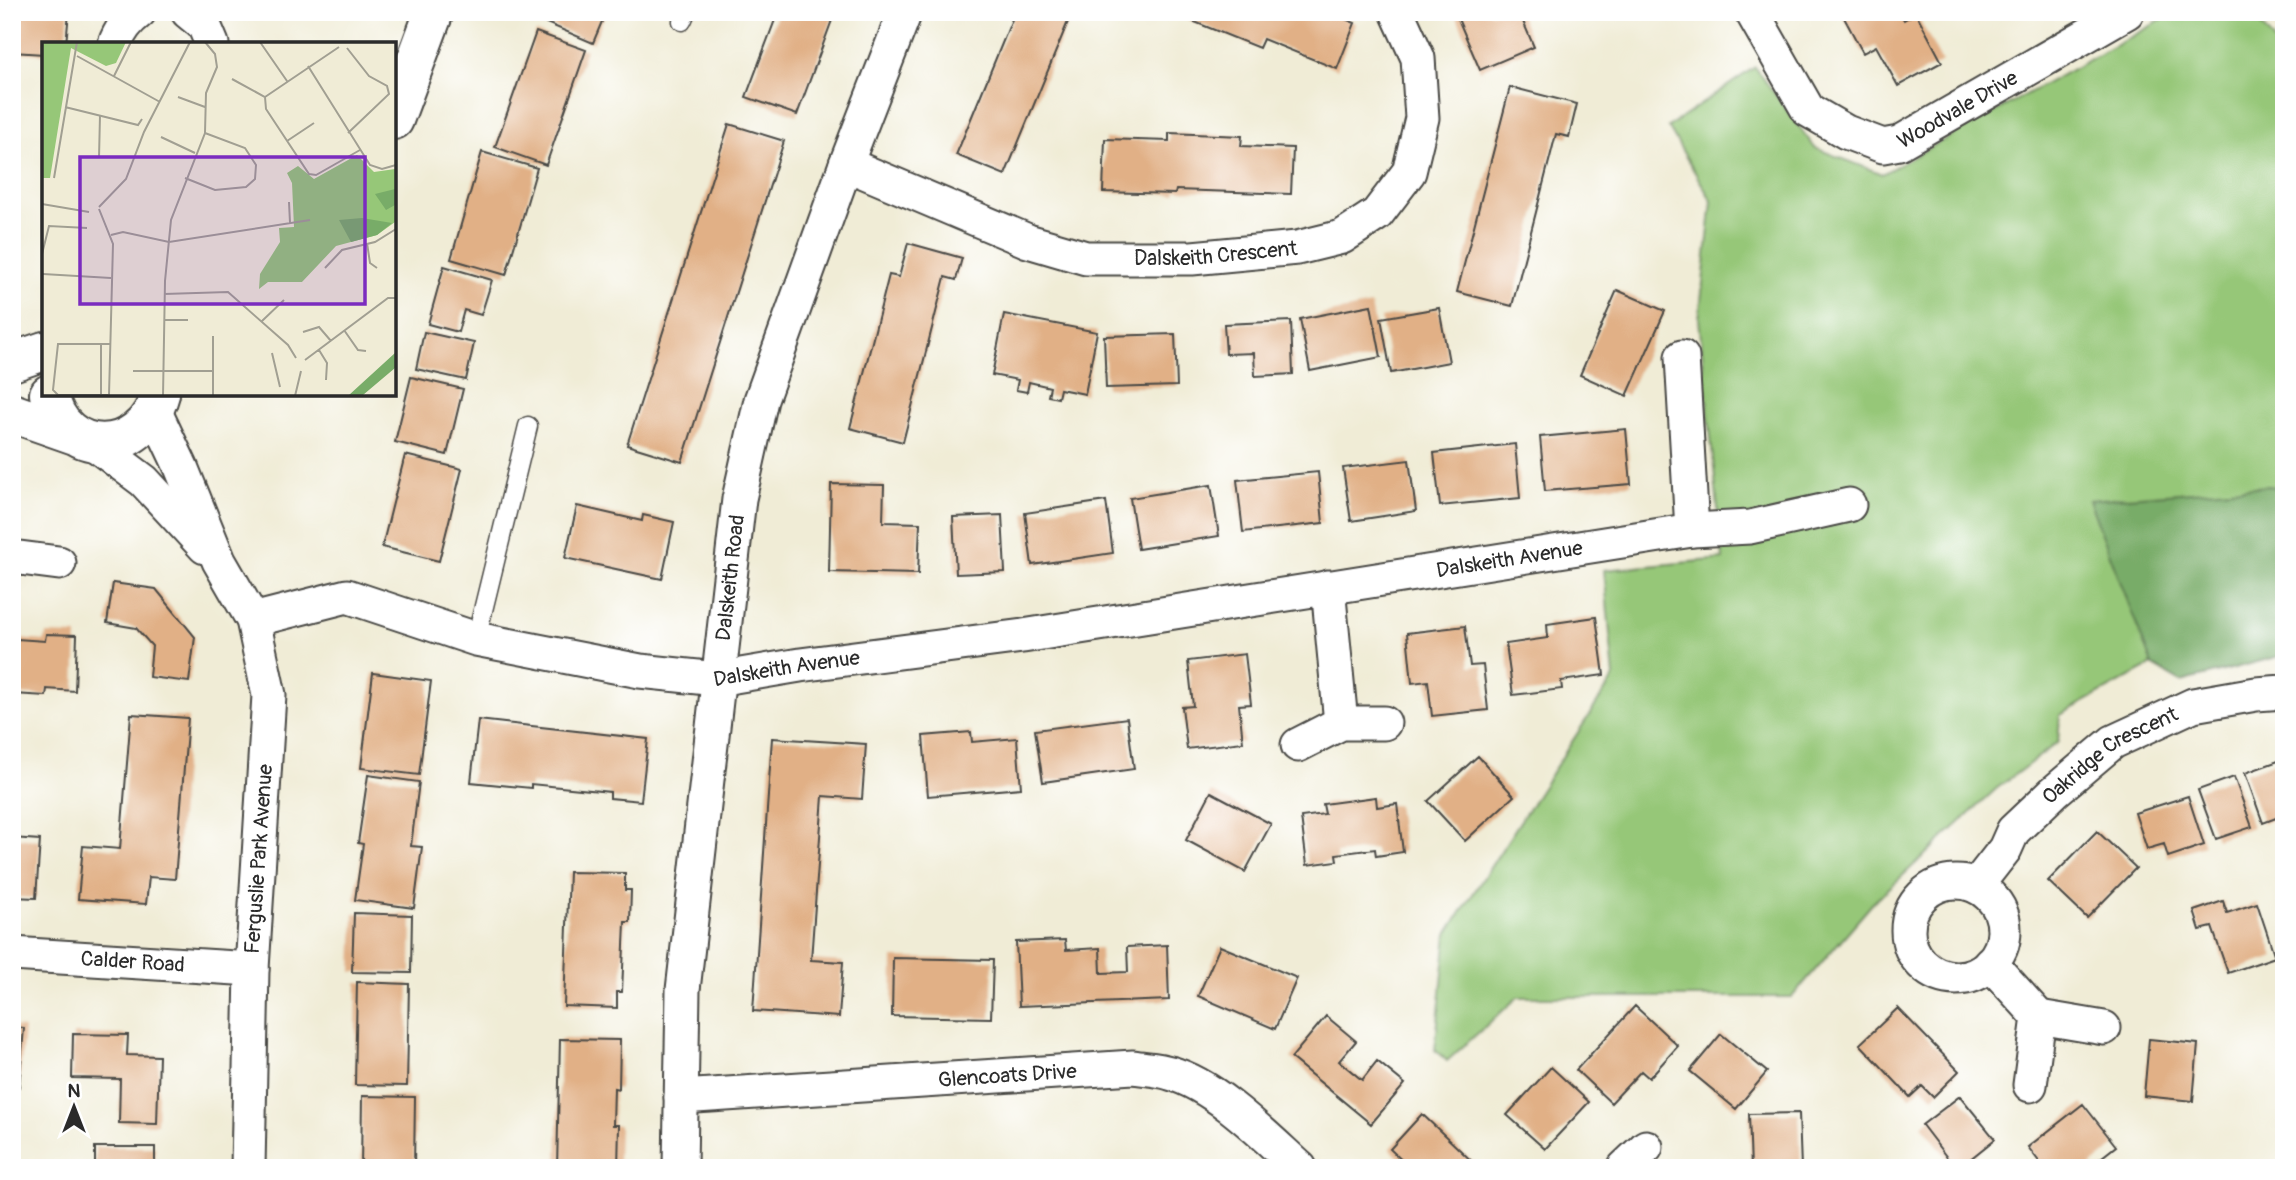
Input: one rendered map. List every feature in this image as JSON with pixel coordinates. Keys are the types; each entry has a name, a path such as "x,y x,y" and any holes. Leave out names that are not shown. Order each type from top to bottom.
{"street":[{"path":"116,42 120,31 139,12"},
{"path":"188,12 204,25 211,42"},
{"path":"396,115 434,12"},
{"name":"Dalskeith Road","path":"680,1168 683,990 739,499 761,400 846,164 905,12"},
{"name":"Dalskeith Crescent","path":"846,164 1028,241 1086,258 1192,258 1297,248 1342,237 1377,214 1409,172 1422,118 1418,58 1397,12"},
{"name":"Woodvale Drive","path":"1752,12 1808,110 1846,132 1883,146 1899,143 2127,12"},
{"path":"12,362 42,352"},
{"path":"1682,357 1692,530"},
{"path":"49,396 51,407 61,423 83,438"},
{"path":"12,412 83,438 110,443 128,438 144,427 159,399"},
{"name":"Ferguslie Park Avenue","path":"159,399 181,467 219,561 253,620 269,695 252,969 248,1168"},
{"name":"Ferguslie Park Avenue","path":"83,438 144,481 219,561"},
{"name":"Dalskeith Avenue","path":"253,620 347,596 477,639 640,671 717,678 1023,636 1692,530 1750,527 1849,505"},
{"path":"12,557 58,563"},
{"path":"1328,587 1341,723"},
{"name":"Oakridge Crescent","path":"1976,886 2004,849 2013,831 2113,742 2193,705 2284,692"},
{"path":"1298,745 1341,723 1384,723"},
{"path":"1960,882 1976,886 1987,893 1997,904 2004,929 2002,946 1990,963 1981,971 1950,977 1934,972 1921,963 1912,949 1908,933 1910,916 1917,901 1929,890 1960,882"},
{"name":"Calder Road","path":"12,954 252,969"},
{"path":"1990,963 2039,1017 2104,1028"},
{"path":"2030,1085 2039,1017"},
{"name":"Glencoats Drive","path":"681,1097 1133,1067 1171,1073 1196,1084 1244,1117 1300,1168"}],"lane":[{"path":"477,639 528,426"}],"green space":[{"path":"2176,12 2251,12 2284,55 2284,655 2181,682 2152,665 2060,715 2058,742 1996,789 1872,904 1792,997 1518,997 1447,1061 1435,1050 1447,934 1614,677 1604,570 1723,559 1699,319 1712,201 1668,127 1755,67 1815,148 1882,174"},
{"path":"2268,486 2284,488 2284,655 2181,682 2152,665 2089,500"}],"building":[{"path":"12,12 69,12 66,42 42,42 42,54 12,52"},
{"path":"548,12 606,12 593,43 544,22"},
{"path":"778,12 835,12 797,115 746,97"},
{"path":"1015,12 1072,12 1005,175 956,155"},
{"path":"1170,12 1328,12 1355,23 1337,69 1263,39 1259,48"},
{"path":"1455,12 1519,12 1534,47 1480,70"},
{"path":"1841,12 1899,12 1904,20 1916,13 1942,62 1898,86 1876,46 1863,53"},
{"path":"536,32 586,50 546,165 495,147"},
{"path":"1510,87 1577,104 1569,137 1556,134 1512,306 1457,292"},
{"path":"729,124 784,141 682,462 627,445"},
{"path":"1169,133 1242,136 1241,146 1293,148 1291,194 1176,190 1175,194 1103,192 1105,139 1169,141"},
{"path":"482,152 537,168 506,275 451,259"},
{"path":"908,243 962,258 956,280 945,277 903,442 850,428 889,275 899,277"},
{"path":"444,266 492,280 481,315 464,310 458,332 428,324"},
{"path":"1617,290 1665,311 1627,396 1580,375"},
{"path":"1371,305 1381,357 1310,371 1300,319"},
{"path":"1439,308 1449,362 1391,373 1381,318"},
{"path":"1004,314 1097,332 1085,394 1060,389 1058,398 1048,396 1050,387 1029,382 1027,392 1016,390 1018,380 992,375"},
{"path":"1291,321 1293,374 1255,376 1254,353 1226,354 1224,324"},
{"path":"424,332 474,343 466,380 416,369"},
{"path":"1175,334 1177,386 1106,388 1104,336"},
{"path":"411,377 463,389 447,455 395,442"},
{"path":"1626,429 1631,484 1545,491 1540,437"},
{"path":"1515,444 1520,498 1440,506 1434,453"},
{"path":"405,455 462,469 439,561 382,547"},
{"path":"1409,460 1416,511 1351,521 1343,468"},
{"path":"1318,472 1323,523 1243,532 1237,480"},
{"path":"831,484 884,485 883,522 920,523 918,574 829,572"},
{"path":"1211,485 1219,536 1138,549 1130,498"},
{"path":"1106,501 1113,553 1032,565 1025,513"},
{"path":"577,506 642,521 643,515 674,522 662,579 565,558"},
{"path":"1002,515 1005,572 956,574 953,517"},
{"path":"113,583 156,589 195,637 189,682 149,677 152,646 136,628 107,623"},
{"path":"1596,617 1604,675 1561,681 1562,689 1513,695 1506,644 1548,638 1547,624"},
{"path":"1465,626 1470,666 1483,665 1488,710 1432,716 1428,681 1412,683 1407,633"},
{"path":"46,634 77,635 75,691 47,689 46,696 14,694 17,639 45,641"},
{"path":"1245,654 1251,704 1239,705 1243,742 1187,749 1182,707 1193,706 1188,661"},
{"path":"373,673 431,681 419,775 361,768"},
{"path":"131,714 188,718 175,879 149,877 146,904 78,899 83,846 120,849"},
{"path":"1127,718 1134,769 1043,782 1035,730"},
{"path":"478,720 648,739 641,801 610,798 610,792 531,784 531,788 471,782"},
{"path":"971,732 972,742 1017,738 1021,788 928,796 923,736"},
{"path":"772,738 866,744 862,799 823,796 811,960 843,962 839,1017 753,1011"},
{"path":"1478,756 1514,796 1465,841 1428,801"},
{"path":"2281,760 2284,767 2284,815 2263,823 2245,773"},
{"path":"368,775 419,782 411,846 422,847 414,908 355,900 363,844 358,843"},
{"path":"2234,777 2252,827 2216,839 2198,790"},
{"path":"1211,792 1271,824 1245,872 1186,840"},
{"path":"2188,796 2204,845 2168,857 2164,844 2147,849 2135,813"},
{"path":"1376,797 1377,807 1397,804 1403,852 1376,856 1375,849 1336,854 1337,861 1307,865 1301,817 1325,814 1323,804"},
{"path":"2097,831 2136,868 2087,918 2048,881"},
{"path":"12,838 40,840 36,898 12,897"},
{"path":"569,872 625,873 625,890 631,890 630,922 625,922 622,992 617,992 617,1008 564,1006"},
{"path":"2223,901 2227,913 2257,903 2275,957 2228,973 2212,927 2200,930 2194,911"},
{"path":"354,913 412,915 411,973 352,972"},
{"path":"1065,940 1066,950 1100,948 1101,973 1128,972 1127,947 1167,945 1169,1000 1019,1006 1016,942"},
{"path":"1220,946 1297,978 1275,1029 1198,996"},
{"path":"893,958 993,960 991,1018 892,1016"},
{"path":"357,982 409,984 407,1086 355,1085"},
{"path":"1635,1006 1678,1046 1649,1078 1641,1071 1611,1103 1576,1070"},
{"path":"1898,1008 1959,1071 1933,1097 1922,1086 1910,1097 1860,1044"},
{"path":"1326,1016 1356,1041 1339,1061 1362,1080 1377,1061 1405,1084 1371,1124 1291,1058"},
{"path":"12,1027 24,1028 19,1087 12,1086"},
{"path":"73,1034 128,1035 127,1055 159,1056 157,1124 119,1123 120,1079 72,1078"},
{"path":"1721,1034 1767,1072 1736,1109 1690,1071"},
{"path":"560,1039 620,1040 619,1089 614,1088 613,1125 619,1125 618,1168 557,1168"},
{"path":"2149,1039 2198,1044 2193,1101 2144,1096"},
{"path":"1551,1067 1589,1102 1545,1149 1507,1115"},
{"path":"362,1096 415,1097 414,1168 361,1168"},
{"path":"1960,1096 1995,1139 1959,1168 1955,1168 1922,1125"},
{"path":"2083,1104 2116,1146 2088,1168 2044,1168 2028,1147"},
{"path":"1799,1113 1801,1168 1751,1168 1749,1114"},
{"path":"1422,1114 1479,1168 1410,1168 1390,1149"},
{"path":"95,1147 155,1147 155,1168 95,1168"}]}
